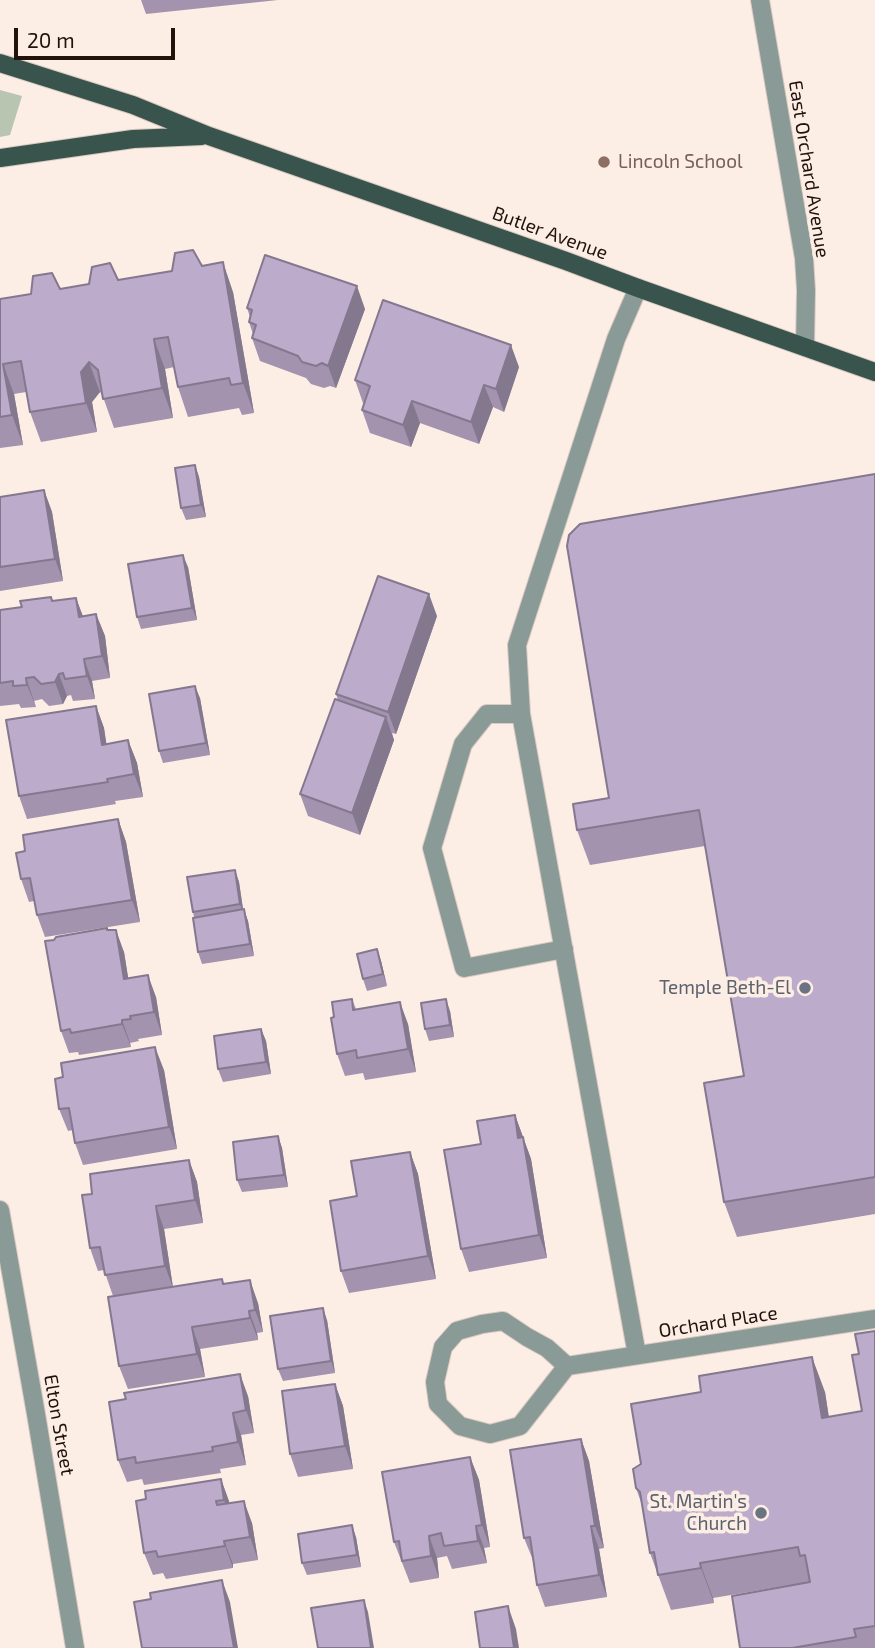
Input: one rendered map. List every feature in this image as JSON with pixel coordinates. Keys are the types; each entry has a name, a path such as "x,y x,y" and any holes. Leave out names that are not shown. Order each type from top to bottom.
{"main road":[{"name":"Butler Avenue","path":"0,62 133,105 209,136 875,372"},
{"path":"0,158 133,139 209,136"}],"street":[{"name":"East Orchard Avenue","path":"760,0 803,258 806,290 805,346"},
{"path":"637,1355 521,714 517,645 616,339 638,288"},
{"path":"521,714 487,714 463,744 432,848 464,968 564,949"},
{"name":"Elton Street","path":"0,1210 75,1648"},
{"name":"Orchard Place","path":"567,1366 875,1319"},
{"path":"503,1321 548,1348 567,1366 520,1426 490,1434 470,1429 460,1426 439,1404 435,1382 443,1347 457,1331 503,1321"}],"green space":[{"path":"0,90 22,96 10,135 0,137"}],"building":[{"path":"193,250 202,266 223,262 243,383 231,385 229,378 178,387 168,337 154,339 162,388 103,399 98,370 89,362 81,372 86,403 30,412 21,361 3,364 12,415 0,417 0,299 31,294 33,276 52,273 60,289 89,284 92,267 110,263 118,280 172,271 175,253"},
{"path":"265,255 357,286 328,366 302,362 298,356 252,338 256,325 249,322 252,310 247,308"},
{"path":"383,300 511,345 496,389 484,385 471,422 412,401 403,425 362,410 370,386 355,380"},
{"path":"195,465 201,505 181,508 175,468"},
{"name":"Temple Beth-El","path":"875,474 875,1177 724,1202 704,1083 744,1076 699,810 577,830 573,804 609,798 567,546 569,535 580,524"},
{"path":"44,490 55,559 0,567 0,497"},
{"path":"183,555 192,608 137,617 128,564"},
{"path":"378,576 429,594 388,712 336,694"},
{"path":"51,597 52,601 76,598 79,617 96,614 102,656 84,659 87,676 65,679 63,673 59,674 55,682 41,684 34,677 26,678 27,685 13,686 13,681 0,683 0,610 22,607 20,601"},
{"path":"195,686 206,743 159,751 149,694"},
{"path":"335,699 386,717 352,813 300,794"},
{"path":"96,706 102,745 128,740 134,774 107,779 108,782 19,796 6,720"},
{"path":"118,819 132,900 37,915 30,878 21,879 16,853 25,851 23,835"},
{"path":"235,870 240,904 193,912 187,877"},
{"path":"244,909 250,944 198,952 193,918"},
{"path":"107,928 116,930 124,979 148,975 154,1012 130,1016 131,1019 122,1020 122,1024 71,1033 70,1029 61,1031 45,941"},
{"path":"377,949 383,974 363,979 357,954"},
{"path":"352,999 353,1010 400,1002 408,1049 357,1058 356,1050 337,1054 331,1018 334,1017 332,1002"},
{"path":"446,999 450,1025 425,1029 421,1003"},
{"path":"261,1029 266,1062 218,1069 214,1036"},
{"path":"155,1047 169,1127 75,1143 69,1108 59,1109 55,1079 63,1077 61,1063"},
{"path":"515,1115 518,1138 523,1137 539,1235 461,1249 444,1150 481,1144 477,1121"},
{"path":"278,1136 284,1175 237,1180 233,1142"},
{"path":"410,1152 428,1256 341,1271 330,1201 357,1196 351,1161"},
{"path":"189,1160 195,1200 156,1206 165,1266 105,1275 100,1247 90,1248 82,1195 92,1194 90,1174"},
{"path":"222,1279 223,1284 250,1280 255,1310 249,1311 250,1318 192,1327 197,1354 119,1366 108,1297"},
{"path":"323,1308 331,1361 278,1369 270,1316"},
{"name":"St. Martin's Church","path":"875,1331 875,1626 854,1629 856,1637 792,1648 740,1648 732,1596 810,1582 805,1555 800,1556 798,1547 700,1563 701,1568 658,1575 654,1552 650,1553 640,1492 636,1488 633,1469 641,1464 631,1404 701,1392 699,1376 812,1357 822,1418 862,1411 852,1355 859,1354 855,1334"},
{"path":"240,1374 246,1410 233,1413 238,1442 212,1447 213,1451 136,1463 135,1457 118,1460 109,1402 126,1399 124,1393"},
{"path":"335,1384 345,1446 290,1454 282,1391"},
{"path":"581,1439 595,1526 591,1526 599,1575 537,1585 530,1537 524,1538 510,1450"},
{"path":"470,1457 482,1525 476,1526 478,1541 444,1546 441,1533 429,1536 431,1556 402,1561 399,1541 394,1542 382,1472"},
{"path":"221,1479 224,1500 216,1501 217,1505 244,1501 250,1537 224,1541 225,1546 158,1557 156,1551 144,1553 136,1501 146,1499 145,1491"},
{"path":"352,1525 357,1555 302,1563 298,1534"},
{"path":"222,1580 234,1648 142,1648 134,1602 151,1599 150,1593"},
{"path":"364,1600 371,1648 318,1648 311,1608"},
{"path":"508,1606 514,1648 480,1648 475,1612"}],"place":[{"name":"Lincoln School","path":"604,162"},
{"name":"Temple Beth-El","path":"805,988"},
{"name":"St. Martin's Church","path":"761,1513"}]}
